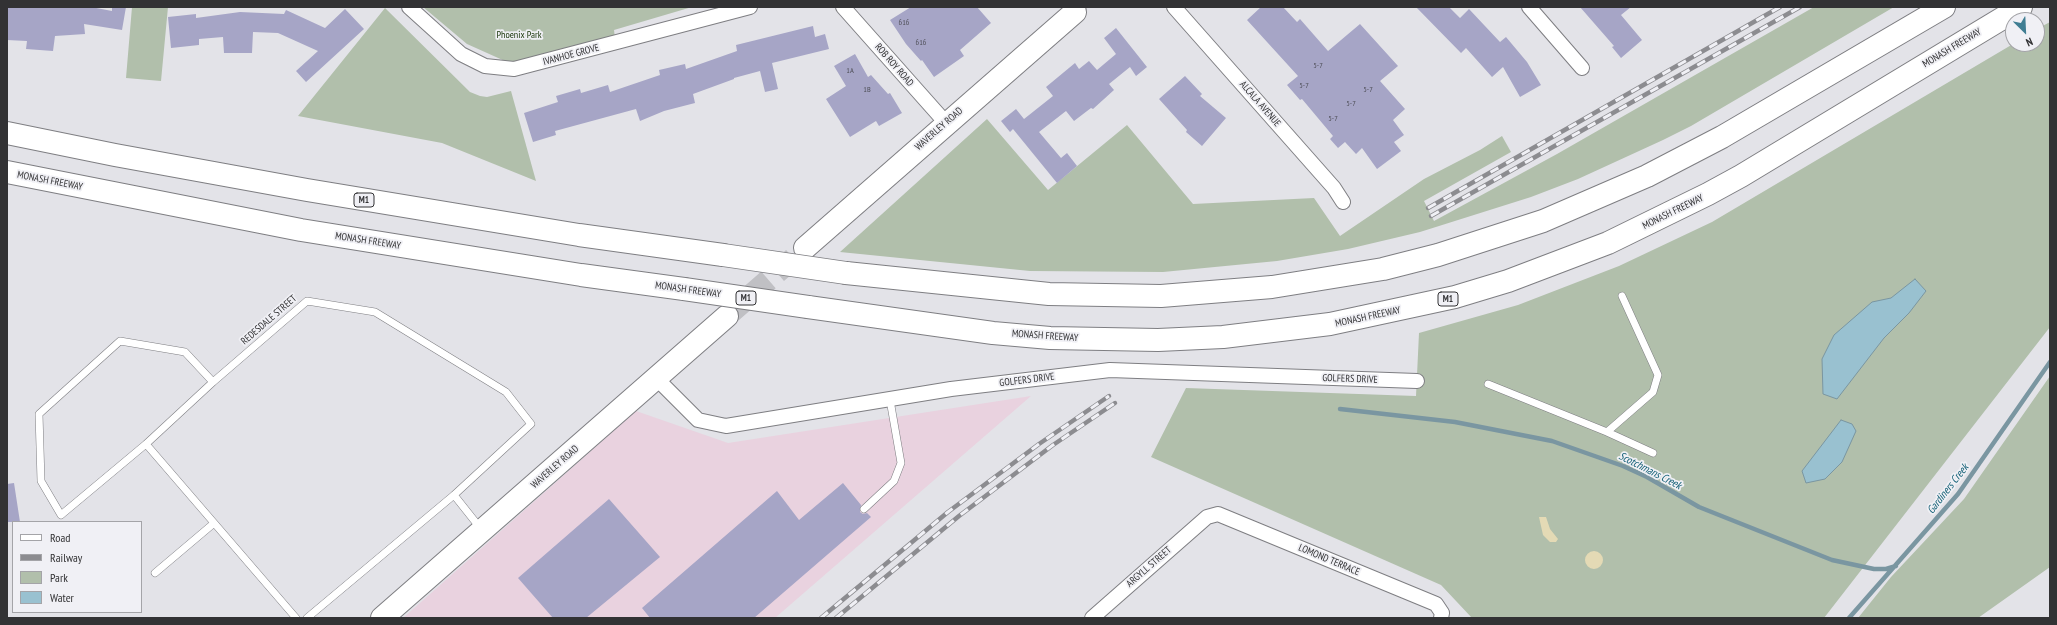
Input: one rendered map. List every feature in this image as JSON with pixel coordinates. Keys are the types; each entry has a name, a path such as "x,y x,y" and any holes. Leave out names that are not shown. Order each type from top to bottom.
{"main road":[{"name":"M1","path":"7,133 115,155 307,190 579,235 846,273 1049,294 1147,296 1216,293 1272,287 1383,269 1438,255 1543,221 1647,176 1722,137 1944,7"},
{"name":"MONASH FREEWAY","path":"7,172 301,230 581,275 993,333 1057,338 1158,340 1223,337 1330,324 1455,297 1508,281 1601,246 1708,194 1741,176 2020,7"},
{"name":"WAVERLEY ROAD","path":"805,248 946,123 1075,12"},
{"name":"WAVERLEY ROAD","path":"382,618 482,529 728,316"}],"street":[{"name":"IVANHOE GROVE","path":"409,7 461,54 485,66 514,69 750,7"},
{"name":"ROB ROY ROAD","path":"843,7 946,123"},
{"name":"ALCALA AVENUE","path":"1174,7 1334,188 1343,202"},
{"path":"1529,7 1582,68"},
{"name":"GOLFERS DRIVE","path":"657,379 672,396 698,420 726,426 951,389 1110,370 1417,381"},
{"name":"LOMOND TERRACE","path":"1207,517 1218,514 1226,517 1436,604 1442,613 1441,618"},
{"name":"ARGYLL STREET","path":"1092,618 1207,517"}],"lane":[{"path":"1607,432 1653,392 1658,375 1622,296"},
{"name":"REDESDALE STREET","path":"212,382 184,352 120,341 39,414 41,481 61,515 146,444 212,382 307,301 376,312 506,392 531,424 454,495"},
{"path":"1488,384 1607,432 1653,453"},
{"path":"864,508 894,481 901,463 890,400"},
{"path":"146,444 213,524 296,618"},
{"path":"307,618 454,495 482,529"},
{"path":"155,573 213,524"}],"shaded area":[{"path":"1031,396 775,618 403,618 636,411 728,443"}],"green space":[{"path":"132,7 168,7 161,81 126,78"},
{"name":"Phoenix Park","path":"423,7 692,7 614,30 615,38 516,66 467,44"},
{"path":"1814,7 1894,7 1691,126 1663,140 1578,179 1531,197 1420,232 1348,249 1277,261 1163,272 1030,271 840,252 987,119 1048,190 1127,125 1193,204 1314,198 1340,236 1424,179 1480,150 1502,136 1511,152 1424,201 1434,221 1557,154"},
{"path":"385,8 470,92 487,97 511,91 536,181 442,143 298,116"},
{"path":"2050,22 2050,327 1824,618 1472,618 1441,585 1151,457 1186,388 1416,396 1419,333 1518,305 1619,266 1712,222 2005,49 2005,52 2045,52 2045,25"},
{"path":"2050,376 2050,567 1978,618 1858,618 1891,577 1964,499"}],"sand":[{"path":"1539,517 1546,517 1550,529 1558,539 1556,542 1550,542 1543,535"},
{"path":"1594,551 1600,554 1603,560 1600,566 1594,569 1588,566 1585,560 1588,554"}],"water":[{"path":"1915,279 1926,291 1909,313 1884,338 1837,399 1823,394 1822,359 1834,335 1872,302 1891,298"},
{"path":"1841,420 1852,424 1856,431 1842,462 1825,479 1806,483 1802,471"}],"building":[{"path":"7,7 91,7 112,11 112,7 126,7 122,30 84,24 85,34 55,36 53,51 26,49 27,41 7,40"},
{"path":"911,7 977,7 991,23 960,50 964,56 934,77 922,60 921,61 906,44 890,20"},
{"path":"1261,7 1283,7 1297,22 1300,19 1328,51 1360,24 1398,66 1380,81 1405,109 1393,120 1404,135 1394,142 1401,151 1377,169 1362,148 1356,154 1345,142 1338,148 1330,139 1333,136 1302,99 1300,100 1287,85 1298,76 1247,20"},
{"path":"1416,7 1449,7 1460,18 1469,9 1500,42 1506,37 1527,62 1541,85 1520,97 1503,67 1492,77 1466,48 1461,53"},
{"path":"1580,7 1631,7 1621,15 1642,40 1621,58 1612,47 1614,46"},
{"path":"345,9 364,29 306,82 296,71 318,51 278,33 253,32 252,53 224,53 223,37 199,39 199,45 171,48 168,17 196,14 196,18 240,12 284,14 286,10 325,28"},
{"path":"813,26 815,37 825,34 829,49 772,63 778,89 765,92 760,71 734,78 693,94 695,103 664,111 640,121 636,109 555,131 556,135 533,142 524,113 558,102 556,96 580,89 581,93 608,85 610,92 660,75 659,70 685,64 686,69 737,51 736,45"},
{"path":"1116,28 1147,67 1136,76 1130,67 1109,84 1114,90 1093,109 1091,108 1074,121 1066,111 1039,132 1061,158 1067,153 1077,166 1057,183 1013,129 1010,132 1001,121 1016,109 1024,119 1053,96 1046,87 1075,63 1079,69 1089,61 1097,70 1116,54 1104,38"},
{"path":"855,54 868,77 871,75 888,94 890,93 902,113 879,126 876,121 850,137 826,99 846,86 834,66"},
{"path":"1185,76 1202,94 1200,96 1226,118 1202,146 1186,132 1187,130 1159,99"},
{"path":"14,483 20,521 7,522 7,484"},
{"path":"843,483 861,505 860,512 863,514 867,513 871,517 754,618 650,618 642,608 777,491 799,520"},
{"path":"609,499 660,557 586,618 553,618 518,578"}],"waterway":[{"name":"Gardiners Creek","path":"1849,618 1958,494 2050,362"},
{"name":"Scotchmans Creek","path":"1340,409 1455,422 1552,441 1623,466 1647,477 1699,507 1832,560 1874,569 1886,569 1896,566"}],"tunnel":[{"path":"727,316 797,255"}],"railway":[{"path":"1428,208 1780,7"},
{"path":"1431,216 1800,7"},
{"path":"821,618 948,512 1039,444 1109,396"},
{"path":"836,618 959,516 1053,445 1115,403"}]}
